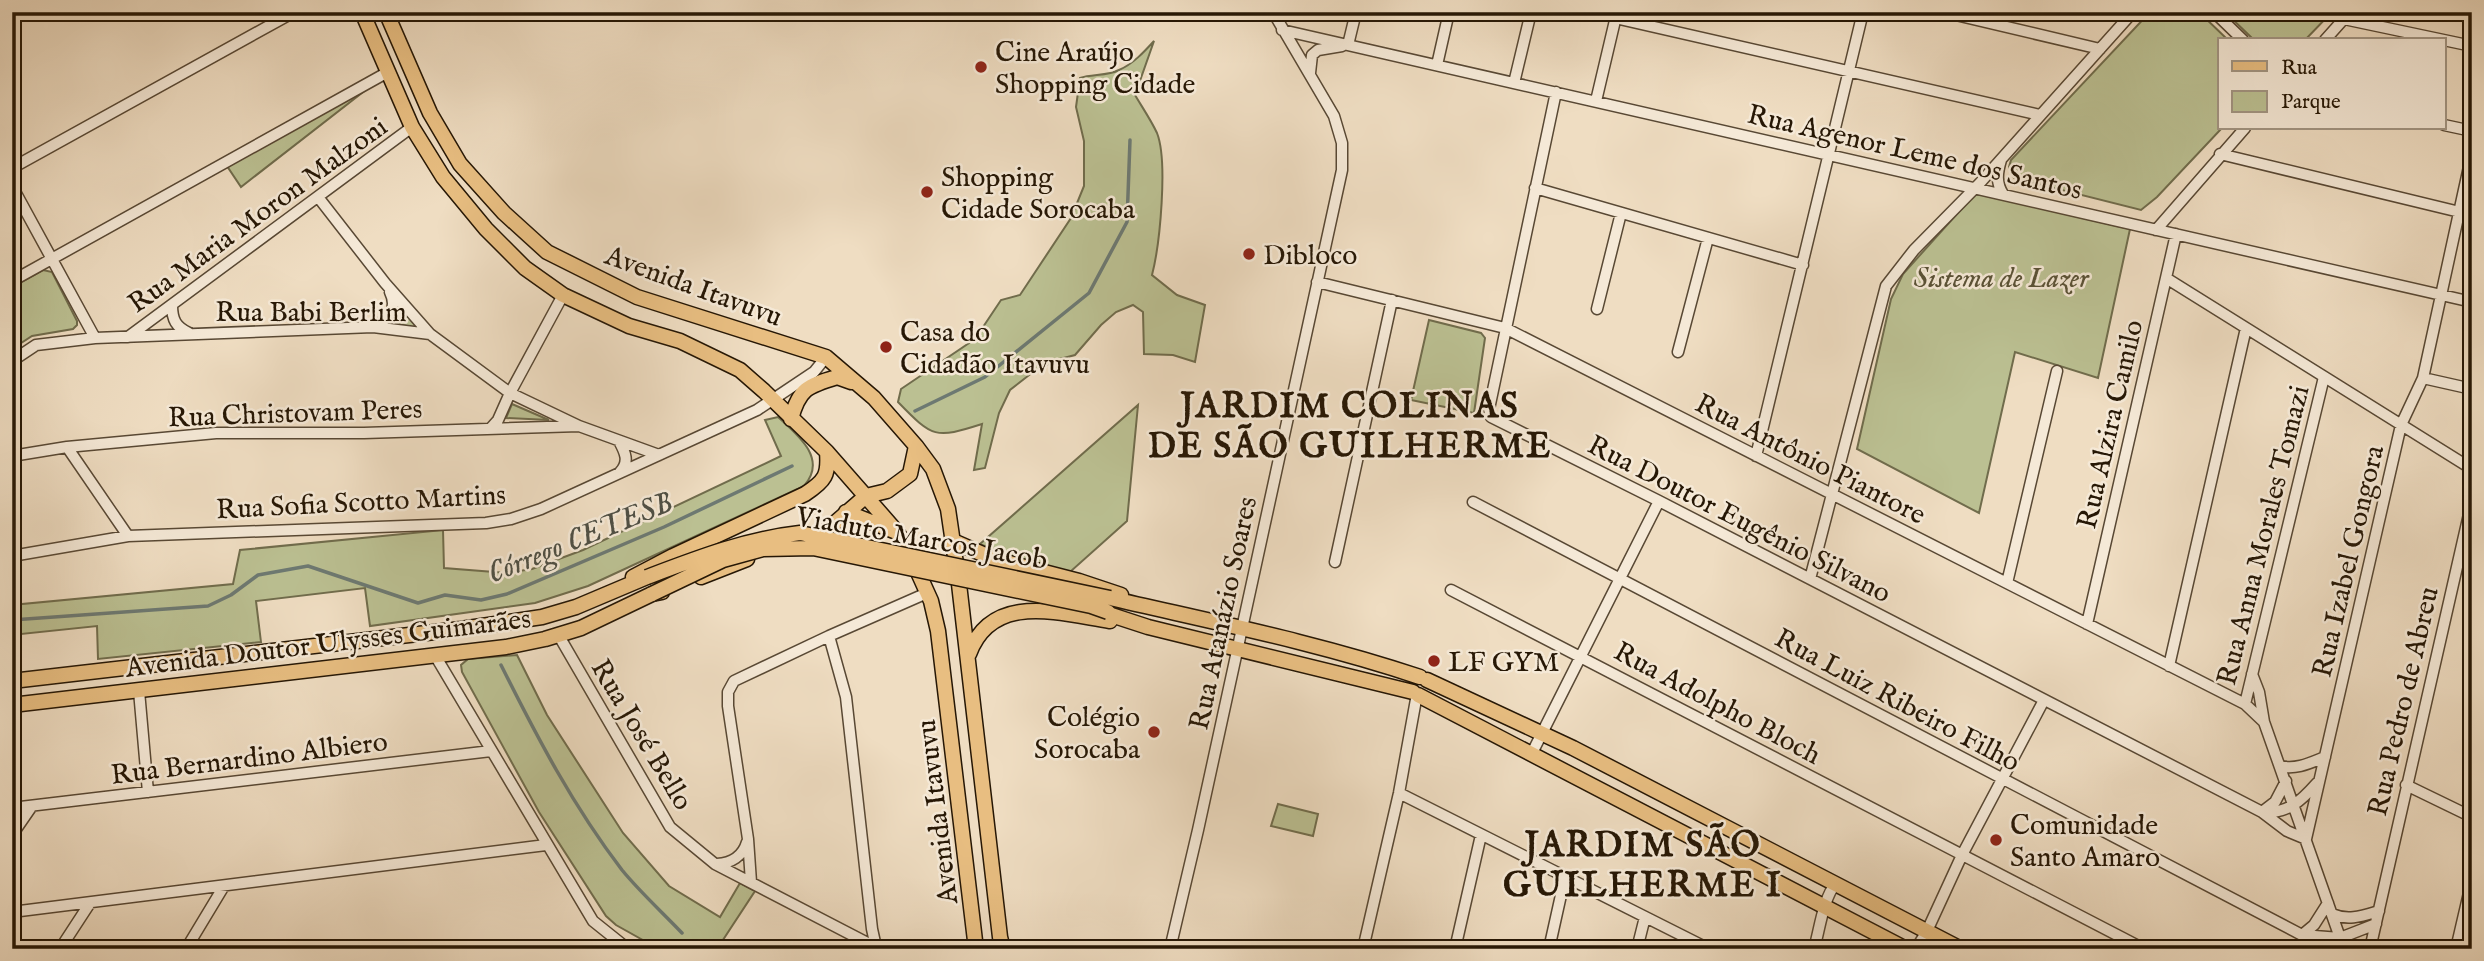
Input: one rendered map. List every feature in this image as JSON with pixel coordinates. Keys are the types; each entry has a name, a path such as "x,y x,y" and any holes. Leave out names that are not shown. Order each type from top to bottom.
{"main road":[{"name":"Avenida Itavuvu","path":"362,12 412,127 443,177 486,229 525,268 563,295 629,326 680,341 740,370 827,452 897,532 927,593 938,631 976,949"},
{"name":"Avenida Itavuvu","path":"386,12 427,105 460,163 503,213 547,252 637,297 826,357 874,398 933,469 948,509 953,541 996,911 1003,949"},
{"path":"412,127 422,118 427,105"},
{"path":"791,419 797,397 822,381 837,377 859,386"},
{"path":"866,496 887,491 910,474 916,446"},
{"name":"Avenida Doutor Ulysses Guimarães","path":"576,607 673,555 805,494 819,485 828,470 827,452"},
{"path":"848,476 873,489 887,491"},
{"name":"Avenida Doutor Ulysses Guimarães","path":"12,705 436,657 506,648 559,636 652,594 677,587 753,556 811,543 866,496"},
{"path":"846,512 897,532"},
{"name":"Viaduto Marcos Jacob","path":"647,577 725,548 768,536 800,533 1109,605"},
{"path":"953,541 994,559 1079,581 1127,597 1138,605"},
{"name":"Viaduto Marcos Jacob","path":"652,594 723,560 763,549 813,548 1091,606 1109,605"},
{"name":"Avenida Itavuvu","path":"908,550 921,564 939,576 959,584"},
{"name":"Avenida Doutor Ulysses Guimarães","path":"12,681 501,624 542,617 576,607 647,577"},
{"path":"959,584 1109,605 1138,605 1242,628 1381,664 1423,678 1541,732 1961,949"},
{"path":"1109,605 1148,627"},
{"path":"968,656 984,627 998,618 1018,612 1045,611 1148,627 1424,694 1428,690 1423,678"},
{"path":"1416,693 1906,949"}],"street":[{"path":"12,168 294,12"},
{"name":"Rua Atanázio Soares","path":"1170,949 1342,170 1342,143 1334,116 1273,12"},
{"path":"1348,45 1356,12"},
{"path":"1437,65 1449,12"},
{"path":"1514,83 1531,12"},
{"path":"1756,456 1863,12"},
{"path":"1943,12 2100,49"},
{"path":"1810,579 1834,495 1886,286 1914,250 1975,188 2133,12"},
{"path":"2214,12 2241,38"},
{"path":"1596,102 1616,15 2040,115"},
{"path":"2327,38 2347,16 2439,38"},
{"name":"Rua Agenor Leme dos Santos","path":"1282,30 2472,302"},
{"path":"2446,40 2472,46"},
{"name":"Rua Agenor Leme dos Santos","path":"1310,73 1312,55 1318,50 1348,45"},
{"path":"12,281 388,72"},
{"name":"Rua Doutor Eugênio Silvano","path":"1556,92 1505,328 1489,409 1491,417 1660,501 2262,812 2287,831 2306,839"},
{"path":"2446,125 2472,131"},
{"name":"Rua Maria Moron Malzoni","path":"128,337 412,127"},
{"path":"2156,230 2243,130"},
{"name":"Rua Izabel Gongora","path":"2306,839 2401,425 2423,379 2472,153"},
{"path":"2220,154 2472,215"},
{"path":"2002,158 1998,187 2003,194"},
{"path":"12,186 95,338"},
{"path":"1535,188 1803,265"},
{"path":"318,197 385,283 430,334 510,393 579,426 659,455"},
{"path":"2175,209 2174,226 2180,235"},
{"path":"1597,309 1621,213"},
{"name":"Rua Alzira Camilo","path":"2087,624 2166,278 2180,235"},
{"path":"1678,352 1708,238"},
{"path":"2166,278 2472,469"},
{"name":"Rua Antônio Piantore","path":"1317,282 1505,328 2245,704 2264,722"},
{"path":"373,327 386,320 394,307 393,297 385,283"},
{"path":"490,429 498,420 563,295"},
{"path":"1335,562 1392,300"},
{"name":"Rua Babi Berlim","path":"172,305 173,320 181,329 192,335"},
{"name":"Rua Babi Berlim","path":"12,361 36,345 95,338 373,327 430,334"},
{"path":"2169,666 2246,328"},
{"path":"773,400 814,372 826,357"},
{"path":"2007,583 2057,371"},
{"name":"Rua Anna Morales Tomazi","path":"2245,704 2324,377"},
{"path":"2423,379 2472,389"},
{"name":"Rua Sofia Scotto Martins","path":"12,556 128,536 486,523 510,519 541,509 757,411 773,400"},
{"name":"Rua Christovam Peres","path":"12,456 67,447 216,433 364,433 579,426"},
{"path":"618,441 627,460 620,472"},
{"path":"67,447 128,536"},
{"path":"1531,755 1660,501"},
{"name":"Rua Pedro de Abreu","path":"2370,949 2472,501"},
{"name":"Rua Luiz Ribeiro Filho","path":"1473,502 2302,935 2320,949"},
{"name":"Rua Adolpho Bloch","path":"1451,590 2144,949"},
{"path":"751,882 748,839 728,692 734,681 927,593"},
{"name":"Rua José Bello","path":"559,636 670,827 715,864 878,948"},
{"path":"828,636 846,697 872,929 878,948"},
{"path":"436,657 593,921 623,946"},
{"name":"Rua Antônio Piantore","path":"2252,674 2259,692 2264,722 2342,943"},
{"path":"139,691 148,792"},
{"path":"1363,949 1399,793 1416,693"},
{"path":"1916,949 2044,700"},
{"name":"Rua Bernardino Albiero","path":"12,808 491,751"},
{"path":"2280,766 2302,766 2325,757"},
{"path":"2262,812 2274,802 2286,781"},
{"name":"Rua Izabel Gongora","path":"2295,807 2319,781"},
{"path":"2406,785 2472,817"},
{"path":"1399,793 1709,949"},
{"path":"12,835 32,806"},
{"path":"2262,812 2271,813 2295,807"},
{"path":"1455,949 1481,835"},
{"path":"715,864 729,863 739,856 748,839"},
{"path":"12,912 546,845"},
{"path":"1549,949 1565,877"},
{"path":"2456,949 2472,880"},
{"path":"1814,949 1827,894 1836,883"},
{"path":"186,949 224,886"},
{"path":"60,949 90,903"},
{"path":"2302,935 2330,909 2341,918 2356,918 2379,911"},
{"path":"1637,949 1644,917"},
{"path":"2342,943 2376,923"},
{"path":"2461,926 2472,932"},
{"name":"Rua Luiz Ribeiro Filho","path":"2302,935 2342,943"},
{"path":"566,949 623,946"}],"green space":[{"path":"2150,12 2199,12 2226,38 2218,38 2218,130 2220,130 2157,197 2141,210 2014,178 2009,167 2011,160"},
{"path":"2225,12 2332,12 2307,38 2252,38"},
{"path":"1154,41 1135,95 1157,133 1162,163 1160,224 1152,275 1177,295 1205,305 1195,362 1173,355 1144,354 1143,312 1133,305 1116,312 1075,355 1056,360 1033,372 1010,390 999,413 985,468 974,470 982,424 944,433 928,429 898,402 901,389 975,339 1001,300 1020,295 1071,218 1084,186 1084,141 1076,107 1080,78 1115,72 1138,57"},
{"path":"376,82 241,187 227,166"},
{"name":"Sistema de Lazer","path":"1974,195 2130,229 2098,378 2015,352 1979,513 1857,449 1891,299 1903,274"},
{"path":"43,270 52,272 77,325 73,329 32,336 12,349 12,287"},
{"path":"398,304 419,329 389,322"},
{"path":"1429,320 1481,333 1485,338 1474,413 1411,400"},
{"path":"512,404 549,420 506,418"},
{"path":"1138,405 1127,521 1070,572 1007,556 980,544"},
{"path":"778,417 808,448 812,457 811,476 804,486 588,586 535,603 370,626 365,588 256,601 261,642 98,659 97,626 12,635 12,605 233,584 240,550 443,530 444,568 507,573 532,569 583,550 781,456 765,420"},
{"path":"517,655 547,715 623,833 669,886 720,917 740,883 755,891 717,949 659,949 616,925 606,916 539,812 462,672 461,665 468,659"},
{"path":"1278,804 1318,814 1313,836 1271,826"}],"waterway":[{"name":"Córrego CETESB","path":"915,411 985,377 1089,293 1127,222 1130,140"},
{"name":"Córrego CETESB","path":"12,620 208,606 231,595 258,575 308,566 418,603 445,595 481,600 507,594 664,527 792,466"},
{"path":"501,665 542,745 587,821 622,870 682,933"}],"place":[{"name":"Cine Araújo Shopping Cidade","path":"981,67"},
{"name":"Shopping Cidade Sorocaba","path":"927,192"},
{"name":"Dibloco","path":"1249,254"},
{"name":"Casa do Cidadão Itavuvu","path":"886,347"},
{"name":"LF GYM","path":"1434,661"},
{"name":"Colégio Sorocaba","path":"1154,732"},
{"name":"Comunidade Santo Amaro","path":"1996,840"}],"district":[{"name":"JARDIM COLINAS DE SÃO GUILHERME","path":"1350,425"},
{"name":"JARDIM SÃO GUILHERME I","path":"1643,864"}]}
